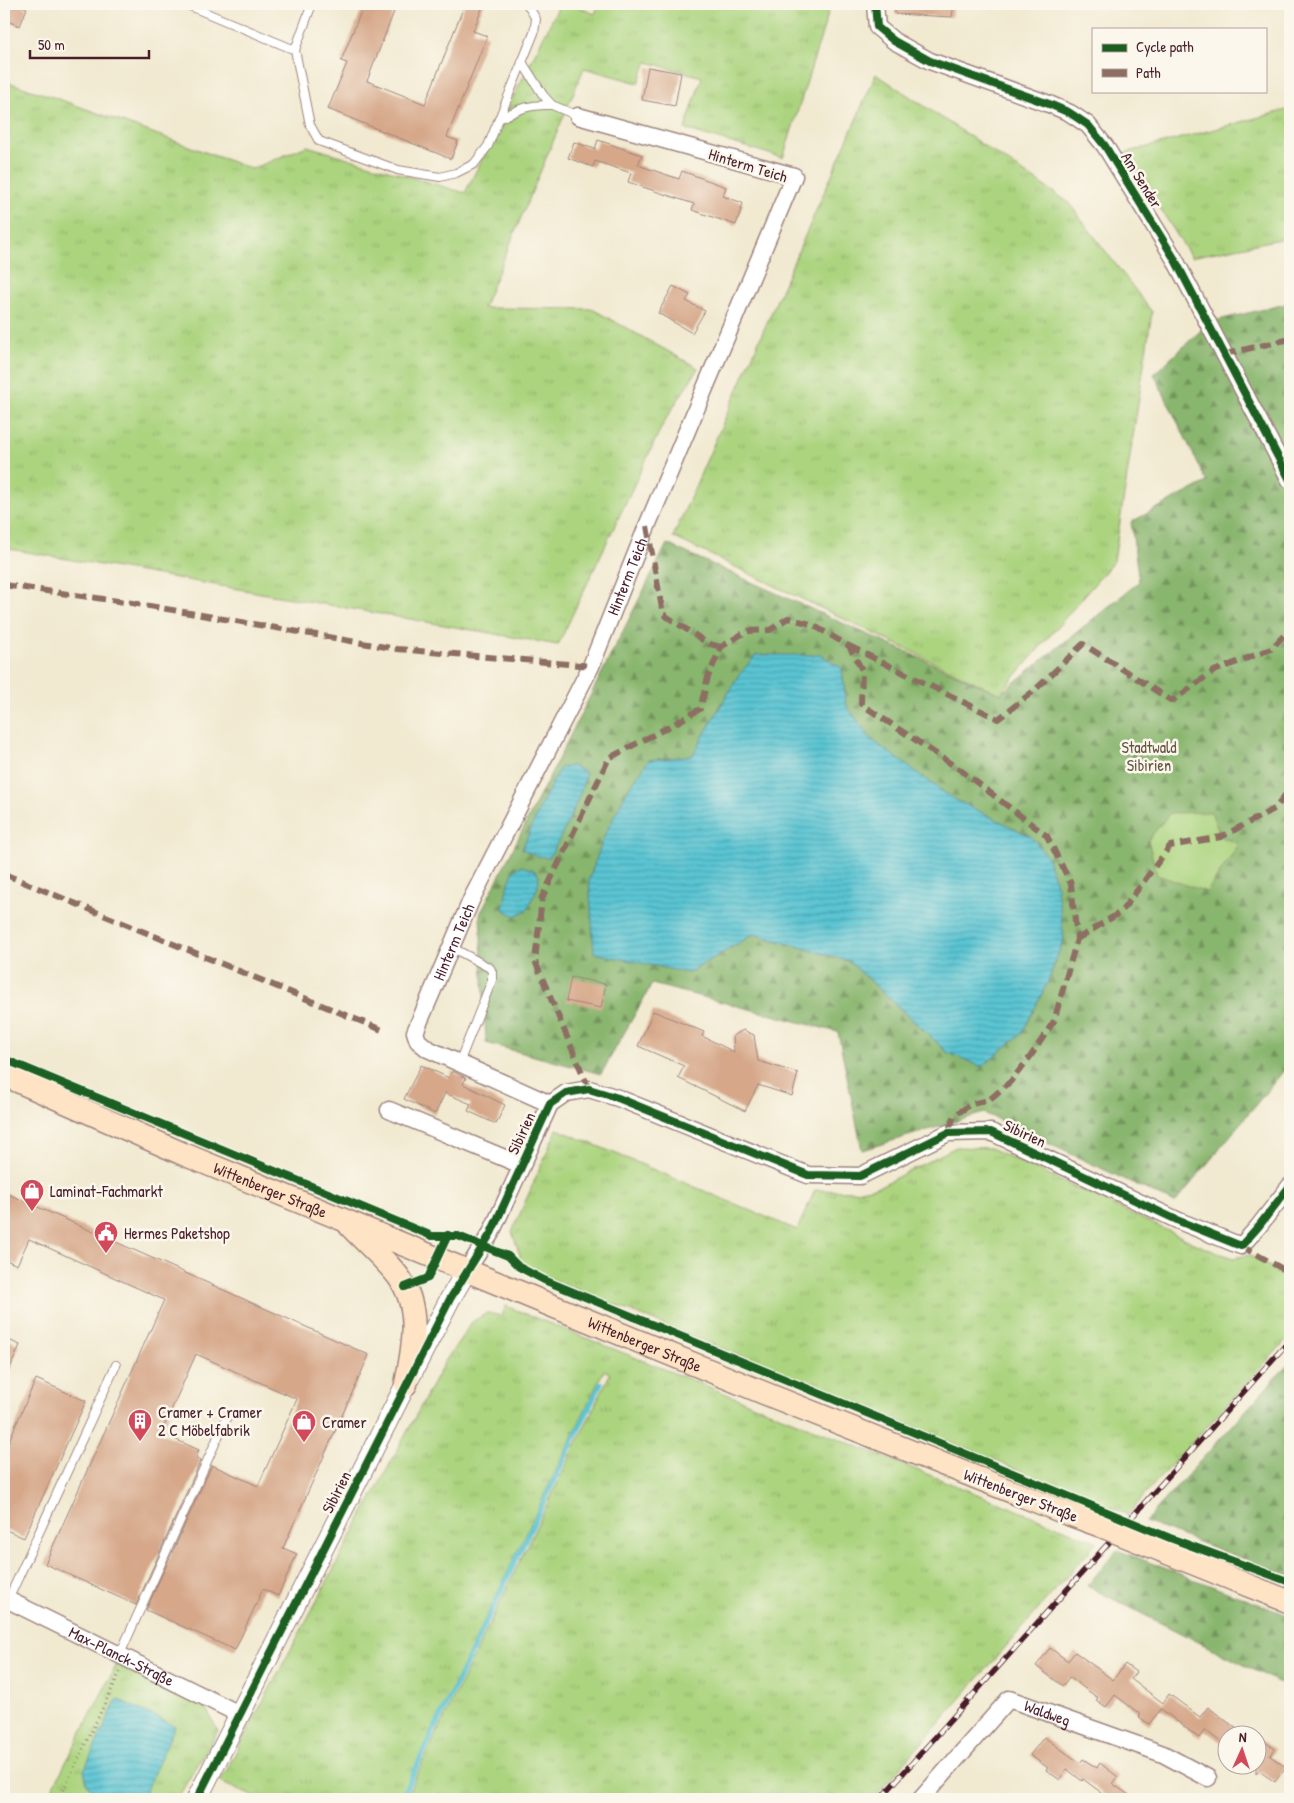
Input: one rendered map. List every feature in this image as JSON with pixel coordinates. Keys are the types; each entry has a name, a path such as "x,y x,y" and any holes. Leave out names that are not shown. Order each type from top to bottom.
{"main road":[{"name":"Wittenberger Straße","path":"4,1074 181,1153 769,1395 1290,1602"},
{"path":"342,1218 392,1269 405,1287 409,1297 414,1320 412,1352 406,1384"}],"street":[{"name":"Am Sender","path":"875,4 877,27 894,41 930,61 1049,104 1070,113 1088,125 1105,146 1174,258 1290,480"},
{"name":"Hinterm Teich","path":"550,1104 428,1049 418,1041 415,1032 472,898 591,666 646,526 794,176 578,116"},
{"name":"Sibirien","path":"197,1799 450,1299 491,1233 550,1104 566,1093 589,1089 618,1098 808,1175 860,1176 948,1133 991,1132 1179,1220 1240,1246 1290,1186"},
{"path":"389,1110 521,1165"},
{"name":"Max-Planck-Straße","path":"6,1599 239,1714"},
{"name":"Waldweg","path":"921,1799 1008,1698 1163,1754 1208,1778"}],"lane":[{"path":"185,4 295,50"},
{"path":"312,4 295,50 310,125 319,141 398,170 440,177 474,164 488,146 534,33 536,19 527,4"},
{"path":"522,62 543,95 552,105"},
{"path":"499,120 520,108 536,104 552,105 578,116"},
{"path":"451,947 490,968 492,972 492,980 459,1063"},
{"path":"6,1599 116,1365"},
{"path":"124,1656 227,1417"}],"path":[{"path":"59,1799 124,1656"}],"green space":[{"path":"560,4 571,4 595,14 599,4 831,4 783,158 685,129 702,77 647,62 638,83 584,68 483,308 592,309 698,368 664,422 558,645 4,548 4,81 252,169 307,146 465,193"},
{"path":"876,74 1068,202 1152,312 1114,561 1000,694 673,537"},
{"path":"1290,109 1290,237 1191,257 1125,153"},
{"name":"Stadtwald Sibirien","path":"1290,303 1290,1063 1175,1203 984,1113 862,1150 838,1032 652,984 601,1074 486,1043 480,914 667,544 1000,694 1139,582 1131,522 1207,482 1154,374 1210,322","holes":["842,668 846,705 872,740 952,798 1030,836 1064,938 1047,984 1022,1033 947,1052 849,961 754,934 688,973 649,760 692,756 738,676"]},
{"path":"1211,812 1221,837 1239,844 1207,892 1157,875 1148,840 1170,813"},
{"path":"557,1129 797,1230 815,1190 855,1191 880,1186 956,1147 990,1148 1205,1248 1233,1258 1249,1255 1290,1278 1290,1336 1153,1485 1128,1515 530,1270 518,1261 520,1255 512,1232"},
{"path":"506,1306 1097,1542 873,1799 405,1799 610,1374 604,1370 399,1799 259,1799 220,1782 444,1363 472,1322 487,1313 502,1316"},
{"path":"1290,1362 1290,1576 1145,1522"},
{"path":"1117,1550 1290,1616 1290,1688 1087,1586"},
{"path":"118,1662 205,1707 218,1731 177,1799 47,1799"}],"water":[{"path":"756,655 821,655 842,668 846,705 872,740 952,798 1030,836 1047,856 1057,888 1064,938 1047,984 1022,1033 982,1067 947,1052 849,961 754,934 688,973 594,953 589,879 605,834 627,791 649,760 692,756 738,676"},
{"path":"573,766 586,773 575,806 549,858 537,856 522,849 560,768"},
{"path":"521,866 534,870 539,876 538,887 527,910 515,916 503,909 507,888 514,870"},
{"path":"117,1699 175,1726 144,1795 137,1799 104,1799 96,1796 87,1784 84,1770"}],"building":[{"path":"4,4 16,4 27,8 20,26 4,20"},
{"path":"364,4 397,4 367,81 425,104 465,4 484,4 473,31 487,36 447,137 458,141 451,159 328,109 347,63 341,61"},
{"path":"895,4 954,4 952,17 895,14"},
{"path":"648,67 681,73 675,106 642,100"},
{"path":"598,140 642,155 638,165 679,179 682,171 726,187 723,196 743,203 736,225 692,210 694,204 628,182 631,173 595,161 593,167 568,158 574,142 595,149"},
{"path":"673,286 690,295 686,301 705,311 692,333 658,313"},
{"path":"571,977 606,984 601,1008 566,1001"},
{"path":"653,1011 704,1032 702,1036 734,1052 733,1036 743,1030 754,1035 758,1061 798,1073 792,1096 758,1085 745,1111 678,1078 684,1066 638,1046"},
{"path":"421,1065 449,1078 452,1071 466,1078 463,1084 505,1105 496,1124 468,1111 471,1104 445,1093 435,1114 404,1099"},
{"path":"4,1192 369,1355 283,1548 297,1554 278,1596 263,1589 235,1650 146,1610 212,1465 258,1486 297,1399 196,1354 161,1433 199,1450 196,1458 201,1460 136,1605 45,1564 164,1300 29,1239 17,1265 4,1259"},
{"path":"4,1338 20,1345 4,1382"},
{"path":"36,1379 86,1401 24,1538 4,1529 4,1452"},
{"path":"1050,1648 1068,1661 1075,1652 1113,1680 1125,1664 1136,1672 1131,1679 1163,1703 1169,1694 1200,1717 1208,1707 1233,1726 1216,1726 1216,1738 1205,1730 1199,1738 1161,1709 1149,1724 1139,1717 1141,1715 1115,1695 1106,1707 1096,1700 1098,1698 1069,1677 1063,1686 1036,1666"},
{"path":"1044,1737 1080,1763 1083,1759 1097,1768 1100,1763 1118,1777 1113,1784 1135,1799 1110,1799 1067,1769 1060,1780 1046,1770 1048,1768 1030,1755"},
{"path":"1266,1742 1275,1749 1270,1756 1286,1767 1275,1782 1266,1776"}],"waterway":[{"path":"401,1799 601,1383"}],"railway":[{"path":"880,1799 1290,1340"}],"marked path":[{"path":"1225,354 1290,339"},
{"path":"647,526 663,614 707,643 721,647"},
{"path":"4,585 132,603 397,649 591,666"},
{"path":"589,1089 535,961 542,898 609,758 700,709 708,677 721,647 747,631 770,630 788,618 811,624 849,646 862,670 861,704 959,769 1047,836 1071,884 1077,939 1054,1021 1011,1081 989,1100 971,1104 954,1116 948,1133"},
{"path":"849,646 998,719 1035,690 1083,644 1172,701 1214,671 1271,649 1290,631"},
{"path":"1077,939 1121,912 1170,846 1221,837 1276,808 1290,788"},
{"path":"4,874 382,1030"},
{"path":"1241,1246 1290,1273"}],"cycle path":[{"path":"875,4 877,27 894,41 930,61 1049,104 1070,113 1088,125 1105,146 1174,258 1290,480"},
{"path":"4,1059 432,1236 458,1236 508,1256 519,1267 544,1280 1170,1538 1290,1582"},
{"path":"197,1799 450,1299 491,1233 550,1104 566,1093 589,1089 618,1098 808,1175 860,1176 948,1133 991,1132 1179,1221 1241,1246 1290,1186"},
{"path":"405,1287 428,1278 448,1235"}],"place":[{"name":"Laminat-Fachmarkt","path":"32,1212"},
{"name":"Hermes Paketshop","path":"106,1254"},
{"name":"Cramer + Cramer 2 C Möbelfabrik","path":"140,1442"},
{"name":"Cramer","path":"304,1443"}]}
